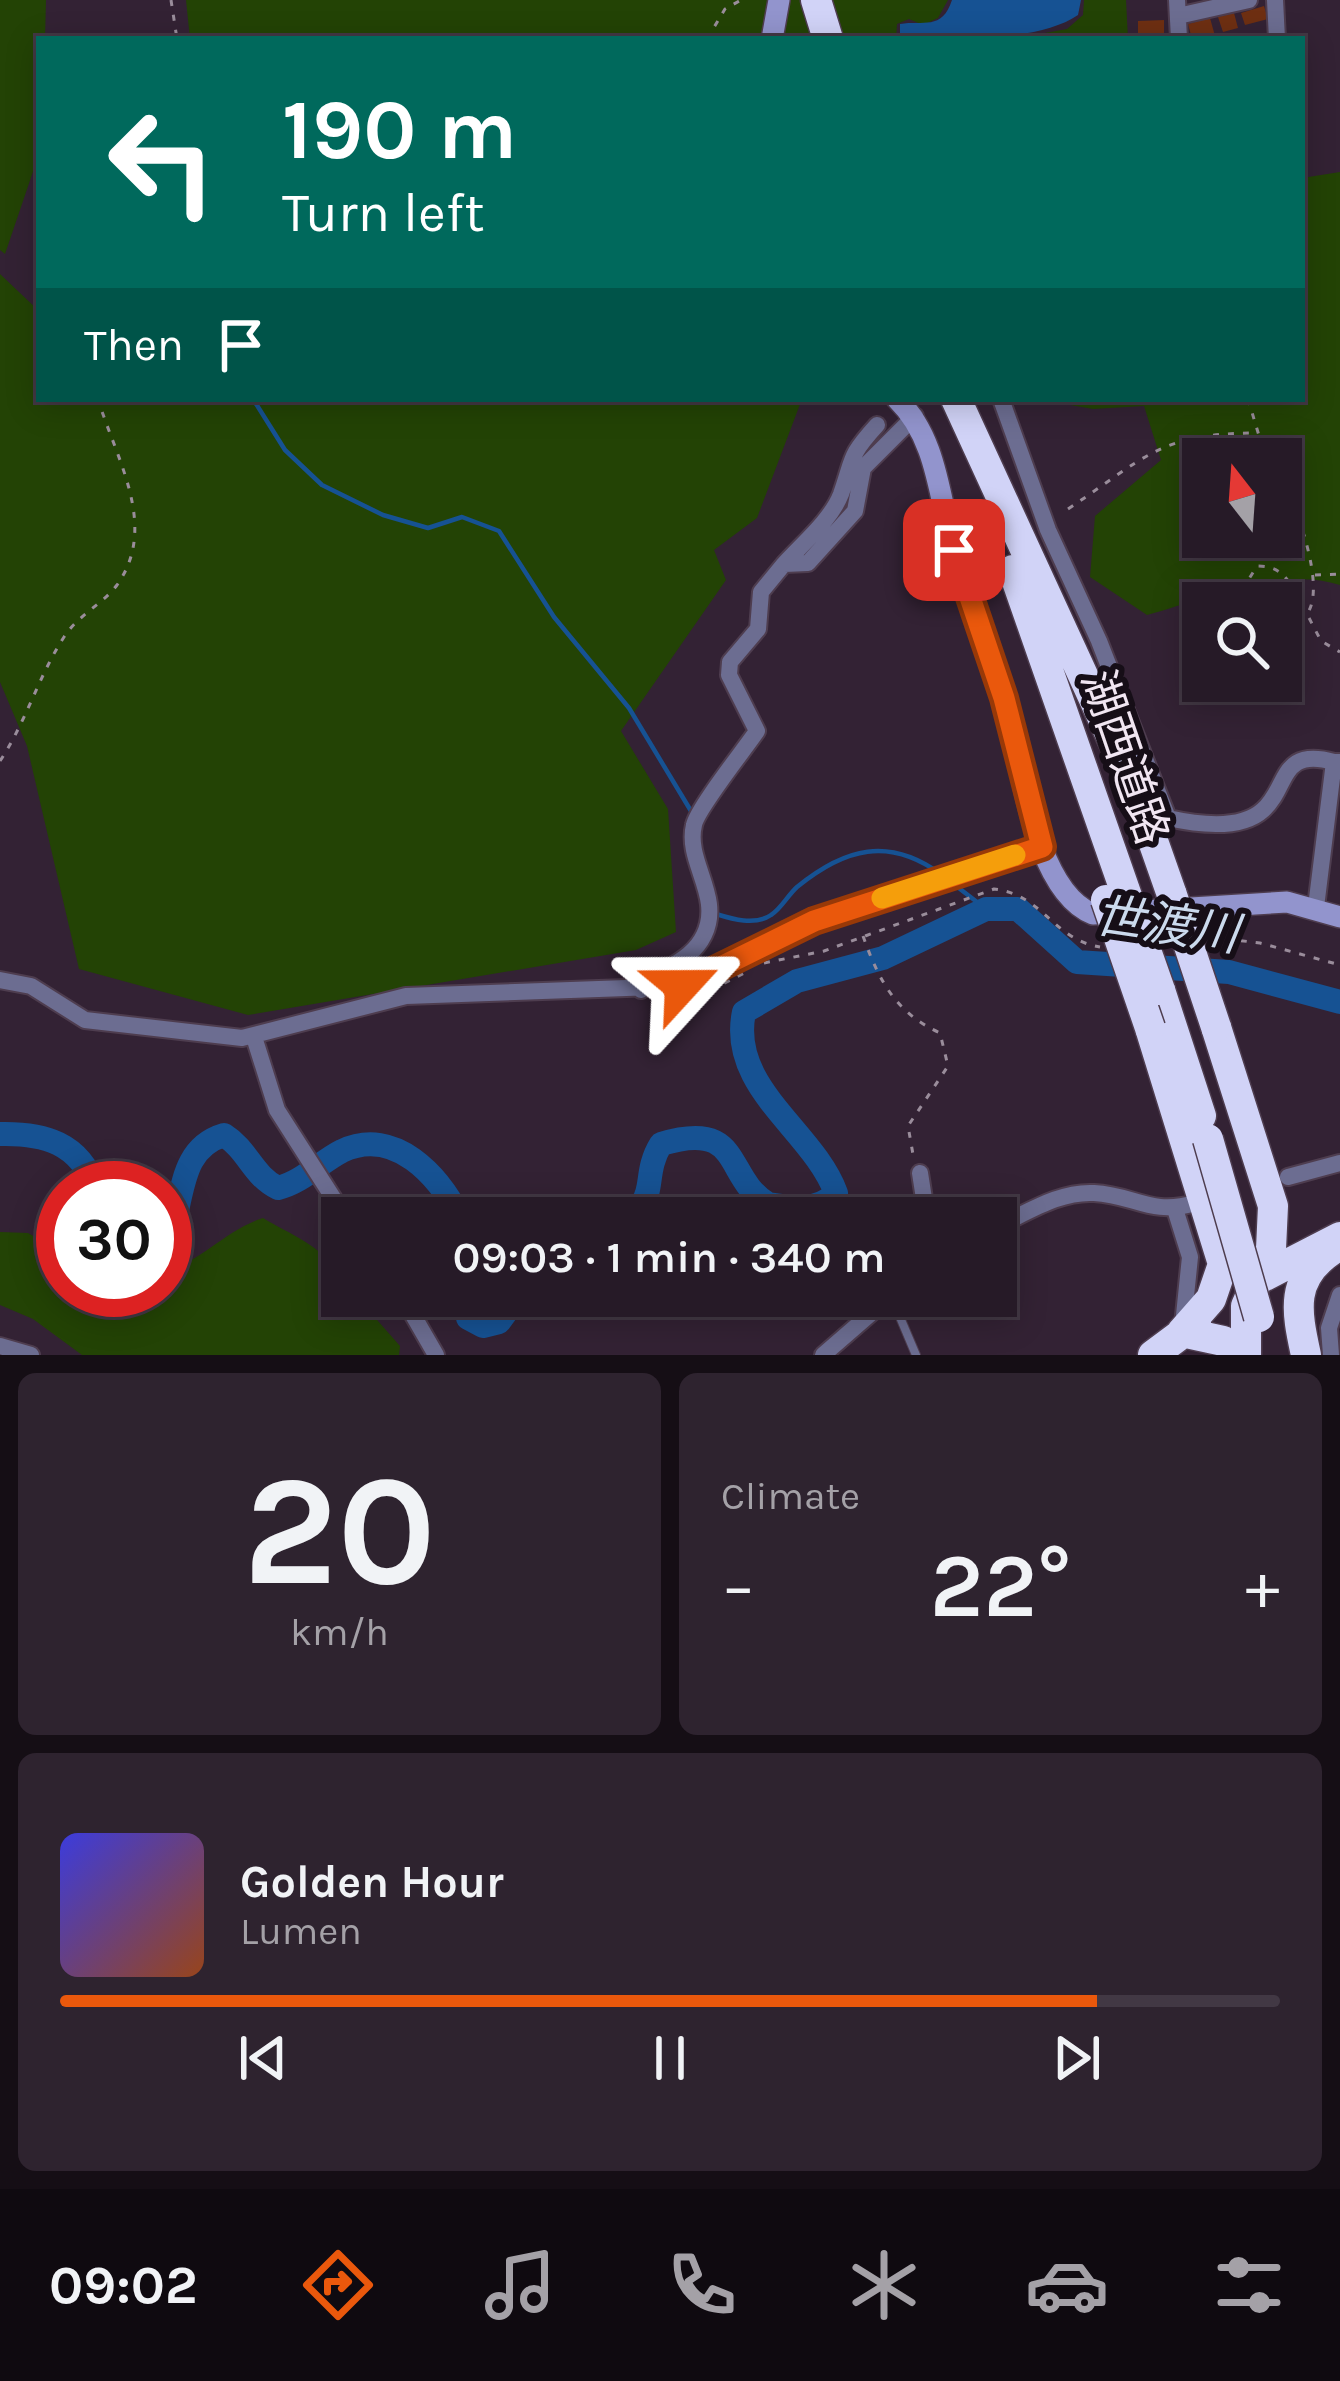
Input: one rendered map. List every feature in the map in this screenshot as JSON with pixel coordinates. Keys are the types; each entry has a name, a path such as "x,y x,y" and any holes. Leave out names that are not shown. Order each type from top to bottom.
{"highway":[{"path":"816,0 827,36"},
{"path":"956,402 1132,784 1273,1206 1271,1249 1250,1296 1242,1355"},
{"name":"湖西道路","path":"956,402 1045,661 1042,696 1117,899 1160,990 1208,1139 1268,1355"},
{"path":"1117,899 1150,1028 1223,1264 1219,1284 1182,1332"},
{"path":"1273,1206 1304,1227 1340,1238"},
{"path":"1218,1237 1250,1296"},
{"path":"1153,1355 1182,1332 1250,1296 1340,1238"},
{"path":"1306,1355 1299,1324 1300,1282 1340,1238"},
{"path":"1250,1296 1278,1300 1299,1324"},
{"path":"1182,1332 1228,1342 1242,1355"}],"street":[{"path":"773,36 779,0"},
{"path":"1177,8 1249,0"},
{"path":"1275,0 1276,36"},
{"path":"900,402 914,416 1004,698 1042,847 1075,907 1093,914 1254,902 1316,907 1340,917"},
{"path":"1002,402 1048,530 1099,641 1168,818 1199,825 1253,816 1266,809 1282,773 1298,762 1337,762 1316,907"},
{"path":"784,564 808,563 843,528 855,511 863,468 914,416"},
{"path":"641,991 692,953 706,932 710,906 693,826 703,803 727,779 757,731 729,675 730,662 758,629 761,592 830,512 841,494 848,456 877,425"},
{"path":"0,980 31,986 85,1020 118,1028 254,1036 406,996 682,986 814,921 1042,847"},
{"path":"254,1036 277,1110 333,1197"},
{"path":"1288,1177 1340,1163"},
{"path":"920,1173 924,1197"},
{"path":"1215,1197 1234,1192"},
{"path":"1017,1217 1065,1195 1082,1193 1155,1210 1195,1203"},
{"path":"1175,1209 1190,1257 1182,1332"},
{"path":"1331,1355 1328,1328 1340,1295"},
{"path":"414,1317 436,1355"},
{"path":"824,1355 867,1317"},
{"path":"0,1346 31,1355"}],"lane":[{"path":"900,1317 916,1355"}],"path":[{"path":"171,0 177,36"},
{"path":"708,36 725,9 741,0"},
{"path":"0,761 38,695 62,640 79,617 115,588 135,550 132,493 99,402"},
{"path":"1249,402 1259,438"},
{"path":"1068,509 1171,441 1202,434 1257,433"},
{"path":"1302,540 1313,574 1312,607 1307,614"},
{"path":"1247,582 1257,566 1272,566 1290,582"},
{"path":"1313,574 1340,574"},
{"path":"1302,605 1321,641 1340,652"},
{"path":"710,991 759,964 863,936 994,889 1018,892 1071,941 1120,945"},
{"path":"863,936 878,980 911,1020 940,1033 948,1066 908,1126 909,1148 920,1173"},
{"path":"1208,937 1260,943 1340,965"}],"green space":[{"path":"0,0 46,0 45,36 36,36 36,163 5,254 0,250"},
{"path":"186,0 948,0 938,18 923,25 909,19 897,24 896,36 190,36"},
{"path":"1084,0 1126,0 1128,36 1028,36 1067,29 1083,15"},
{"path":"1340,172 1340,585 1293,579 1182,582 1182,604 1147,615 1090,577 1095,516 1161,460 1144,406 1093,409 1053,402 1305,402 1305,178"},
{"path":"0,274 36,308 36,402 801,402 757,518 714,550 726,580 621,731 668,809 676,932 636,950 248,1015 79,969 27,746 0,682"},
{"path":"263,1218 321,1254 321,1317 374,1317 400,1346 399,1355 82,1355 33,1319 0,1305 0,1232 36,1238 36,1317 192,1317 192,1259"}],"water":[{"path":"952,0 1081,0 1078,15 1040,31 1009,36 900,36 900,24 931,22 948,10"}],"building":[{"path":"1264,6 1268,19 1245,25 1241,13"},
{"path":"1234,13 1238,28 1223,32 1218,17"},
{"path":"1210,18 1215,36 1191,36 1188,24"},
{"path":"1164,20 1164,34 1138,34 1138,21"}],"waterway":[{"path":"255,402 285,450 322,485 383,515 428,528 462,517 499,531 554,617 629,708 694,816"},
{"path":"716,914 744,921 765,918 797,887 832,863 868,852 904,855 942,875"},
{"path":"951,882 986,909"},
{"name":"世渡川","path":"831,1197 836,1193 825,1170 760,1086 742,1039 744,1012 797,981 883,958 986,909 1018,909 1077,962 1229,972 1340,1002"},
{"name":"世渡川","path":"0,1134 45,1139 81,1161"},
{"name":"世渡川","path":"192,1161 208,1142 224,1135 278,1188 342,1151 380,1145 413,1159 448,1197"},
{"name":"世渡川","path":"646,1197 661,1144 688,1138 719,1145 759,1197"},
{"name":"世渡川","path":"468,1317 483,1326 503,1317"}],"slow traffic":[{"path":"882,898 1015,855"}],"route":[{"path":"682,986 814,921 1042,847 1004,698 954,550"}]}
